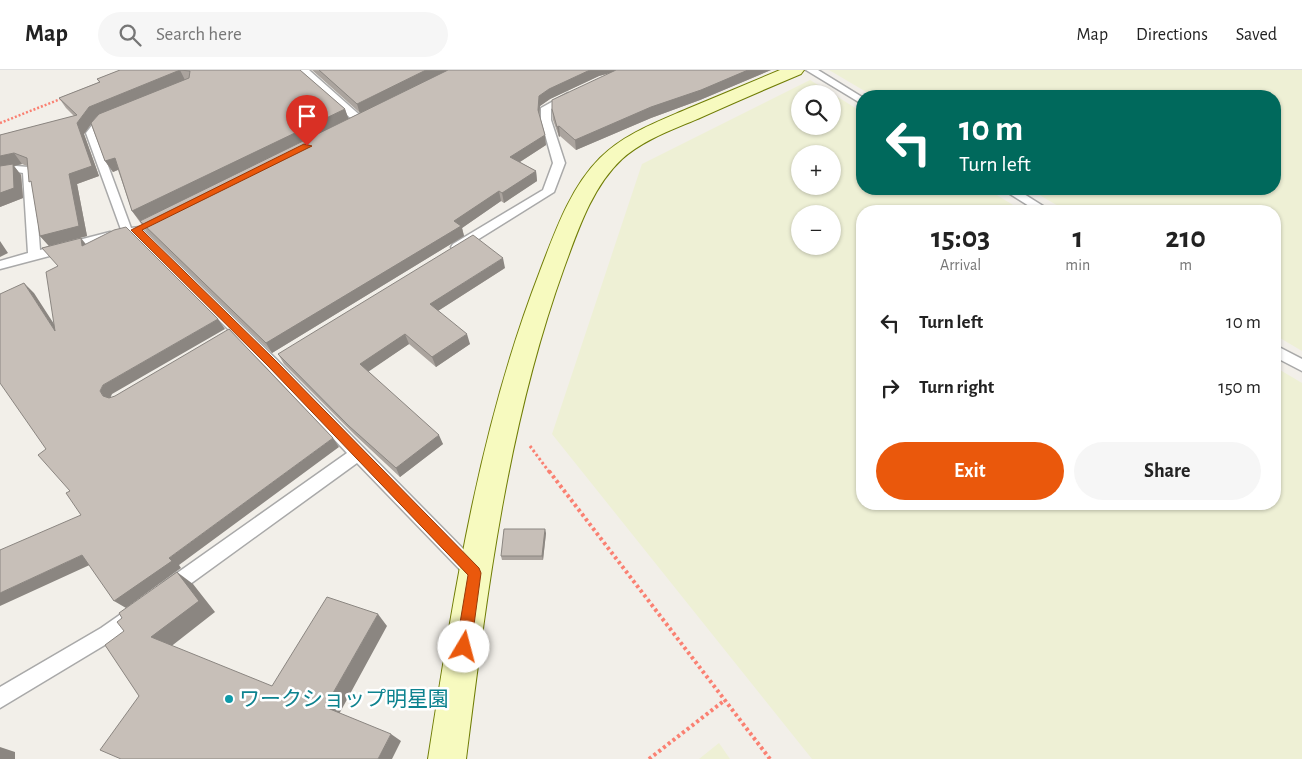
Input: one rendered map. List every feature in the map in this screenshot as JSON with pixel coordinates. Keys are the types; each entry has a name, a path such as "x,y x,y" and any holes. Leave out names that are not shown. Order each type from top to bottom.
{"street":[{"path":"447,759 474,573 506,415 530,328 579,204 596,175 618,153 645,135 795,70"}],"lane":[{"path":"304,70 303,72 359,120"},
{"path":"811,70 856,97"},
{"path":"444,256 548,192 559,163 546,120 546,108 576,92"},
{"path":"119,114 101,121 91,133 136,229 233,332 276,361 358,454 474,573"},
{"path":"0,174 16,169 28,170 34,256"},
{"path":"1018,195 1035,205"},
{"path":"0,265 136,229"},
{"path":"1281,354 1302,366"},
{"path":"0,698 106,634 358,454"}],"path":[{"path":"0,123 71,95"},
{"path":"506,415 770,759"},
{"path":"649,759 725,700"}],"green space":[{"path":"829,70 1302,70 1302,351 1281,339 1281,205 1057,205 1039,195 1281,195 1281,90 863,90"},
{"path":"810,80 818,85 800,85"},
{"path":"791,90 791,135 841,135 841,99 856,108 856,195 997,195 1013,205 856,205 856,510 1281,510 1281,371 1302,383 1302,759 812,759 552,434 642,164"},
{"path":"719,743 730,759 699,759"}],"building":[{"path":"120,70 180,70 89,107 77,123 92,166 69,174 79,226 40,236 31,181 29,182 27,158 14,153 0,156 0,135 77,115 59,98 100,82 97,79"},
{"path":"180,70 300,70 345,109 132,211 115,158 105,161 91,123 99,114 189,78 190,71"},
{"path":"319,70 426,70 357,104"},
{"path":"448,70 590,70 549,89 539,96 538,110 545,135 510,157 536,171 502,193 499,191 454,221 461,226 266,343 140,221"},
{"path":"616,70 748,70 701,90 651,107 575,140 559,126 557,127 552,109 552,100"},
{"path":"13,164 14,188 0,193 0,166"},
{"path":"126,227 218,319 103,385 100,391 103,396 109,398 115,396 229,329 333,438 169,558 172,561 114,601 82,555 0,593 0,550 81,515 66,493 70,491 38,455 46,449 0,383 0,294 24,283 55,331 46,272 58,266 42,248 81,238 82,246 114,230"},
{"path":"473,235 503,258 430,304 467,334 432,357 405,334 360,364 439,435 396,468 349,426 278,354"},
{"path":"504,529 545,529 542,556 501,556"},
{"path":"177,572 199,601 151,637 272,686 327,597 378,614 325,707 391,734 378,759 121,759 100,750 139,696 105,645 124,631 117,622 122,618 119,613"}],"place":[{"name":"ワークショップ明星園","path":"229,699"}],"route":[{"path":"307,146 136,230 271,363 474,573 464,647"}]}
